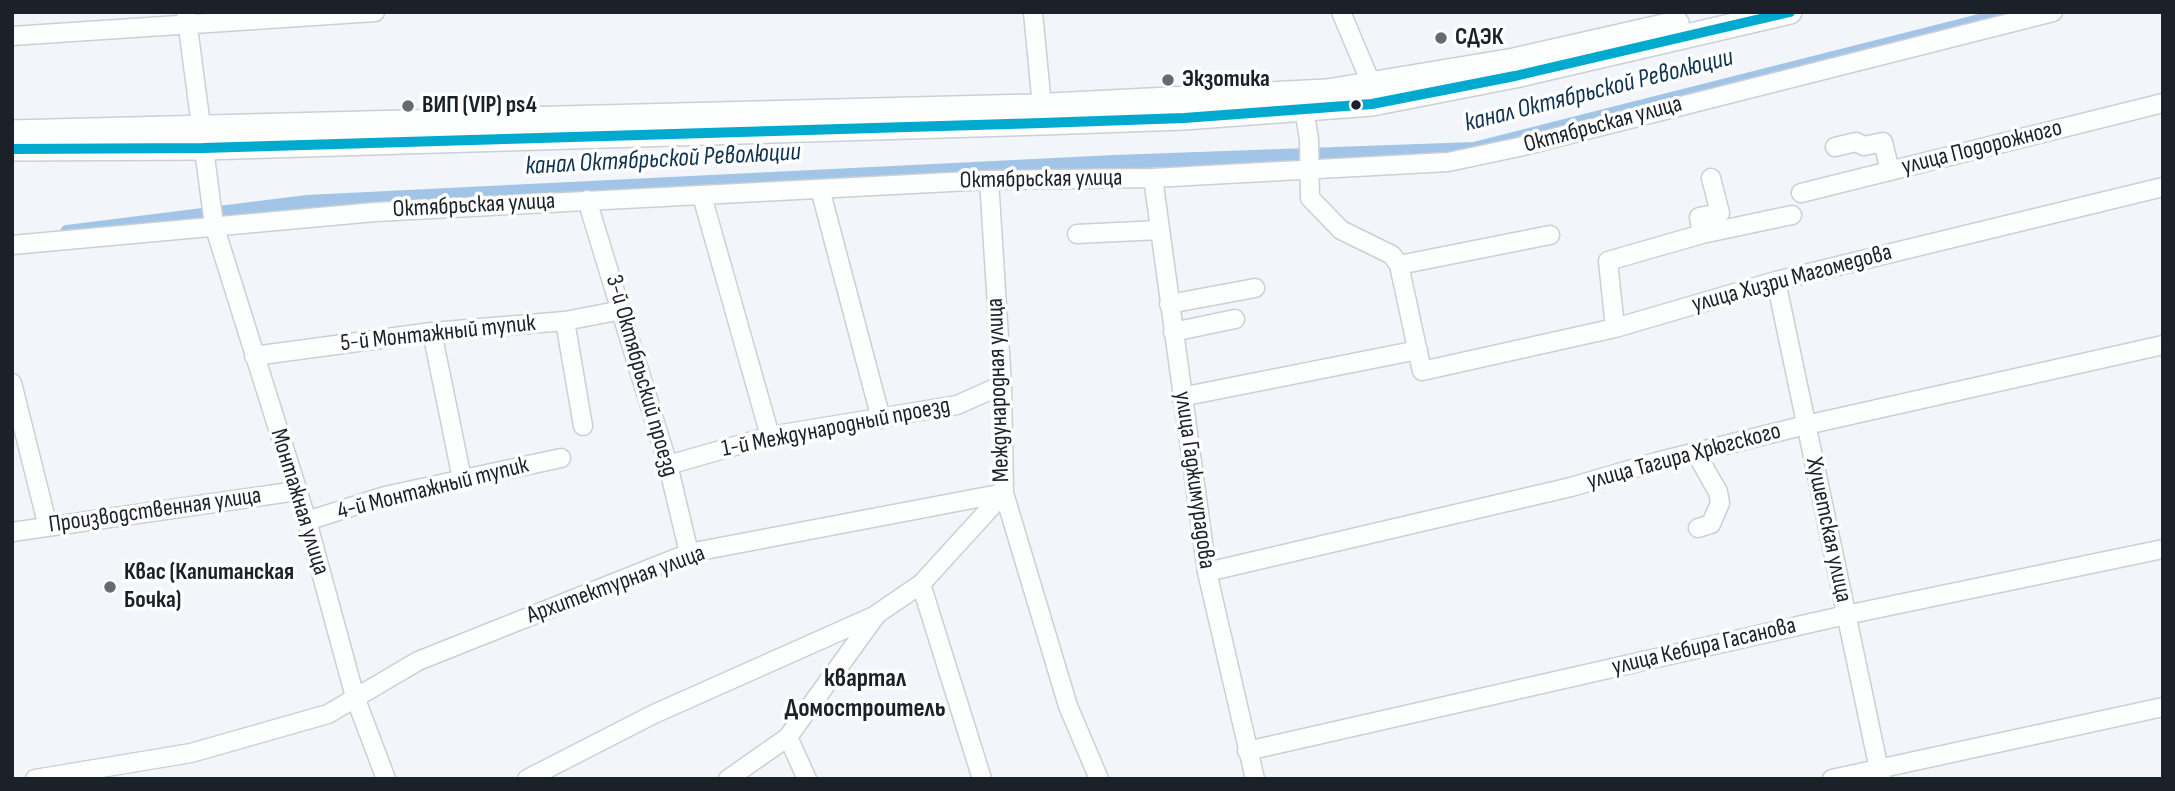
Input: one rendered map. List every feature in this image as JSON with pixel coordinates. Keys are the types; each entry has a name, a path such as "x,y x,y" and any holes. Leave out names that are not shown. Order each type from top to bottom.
{"main road":[{"path":"1371,94 1728,12"},
{"path":"12,149 203,139 1043,114 1184,118 1302,99 1371,94 1515,76 1790,12"},
{"path":"12,132 203,139"}],"street":[{"path":"12,36 187,18 375,12"},
{"path":"1033,12 1043,114"},
{"path":"1341,12 1371,94"},
{"name":"Октябрьская улица","path":"12,245 213,220 989,180 1153,178 1240,171 1448,162 2053,12"},
{"name":"Монтажная улица","path":"187,18 213,220 307,522 355,697 386,779"},
{"path":"1181,397 1418,350 1399,265 1392,255 1341,230 1310,198 1309,139 1302,99"},
{"name":"улица Подорожного","path":"1801,192 2163,103"},
{"path":"1835,147 1856,142 1864,146 1883,142 1890,170"},
{"name":"улица Гаджимурадова","path":"1153,178 1207,572 1255,779"},
{"path":"1702,234 1699,217 1720,213 1712,178"},
{"name":"Международная улица","path":"728,779 788,737 877,614 920,584 1004,493 1002,385 989,180"},
{"name":"улица Хизри Магомедова","path":"1418,350 1422,371 1615,328 1776,281 2163,187"},
{"path":"820,189 881,419"},
{"path":"702,196 770,436"},
{"name":"3-й Октябрьский проезд","path":"587,200 668,465 689,553"},
{"path":"1615,328 1608,261 1702,234 1793,215"},
{"path":"1077,234 1159,230"},
{"path":"1399,265 1550,235"},
{"name":"Хушетская улица","path":"1776,281 1880,774"},
{"path":"1169,304 1255,288"},
{"name":"5-й Монтажный тупик","path":"254,356 432,332 565,321 622,310"},
{"path":"1173,332 1235,319"},
{"path":"565,321 583,426"},
{"path":"432,332 462,479"},
{"name":"улица Тагира Хрюгского","path":"1207,572 1571,487 1806,425 2163,345"},
{"path":"12,383 48,527"},
{"name":"1-й Международный проезд","path":"668,465 770,436 957,405 1002,385"},
{"path":"1696,453 1718,492 1720,503 1711,524 1698,528"},
{"name":"4-й Монтажный тупик","path":"307,522 385,496 561,458"},
{"name":"Производственная улица","path":"12,532 297,491"},
{"path":"1004,493 1068,706 1099,779"},
{"name":"Архитектурная улица","path":"35,779 191,753 328,715 418,661 689,553 1004,493"},
{"name":"улица Кебира Гасанова","path":"1247,751 1846,615 2163,549"},
{"path":"920,584 982,779"},
{"path":"527,779 654,714 877,614"},
{"path":"1832,779 1880,774 2163,707"},
{"path":"788,737 807,779"}],"waterway":[{"name":"канал Октябрьской Революции","path":"67,232 307,202 1115,162 1474,149 2015,12"}],"transit line":[{"path":"12,149 203,148 1042,123 1184,118 1372,104 1515,76 1790,12"}],"place":[{"name":"СДЭК","path":"1441,38"},
{"name":"Экзотика","path":"1168,80"},
{"name":"ВИП (VIP) ps4","path":"408,106"},
{"name":"Квас (Капитанская Бочка)","path":"110,587"}],"district":[{"name":"квартал Домостроитель","path":"865,694"}]}
